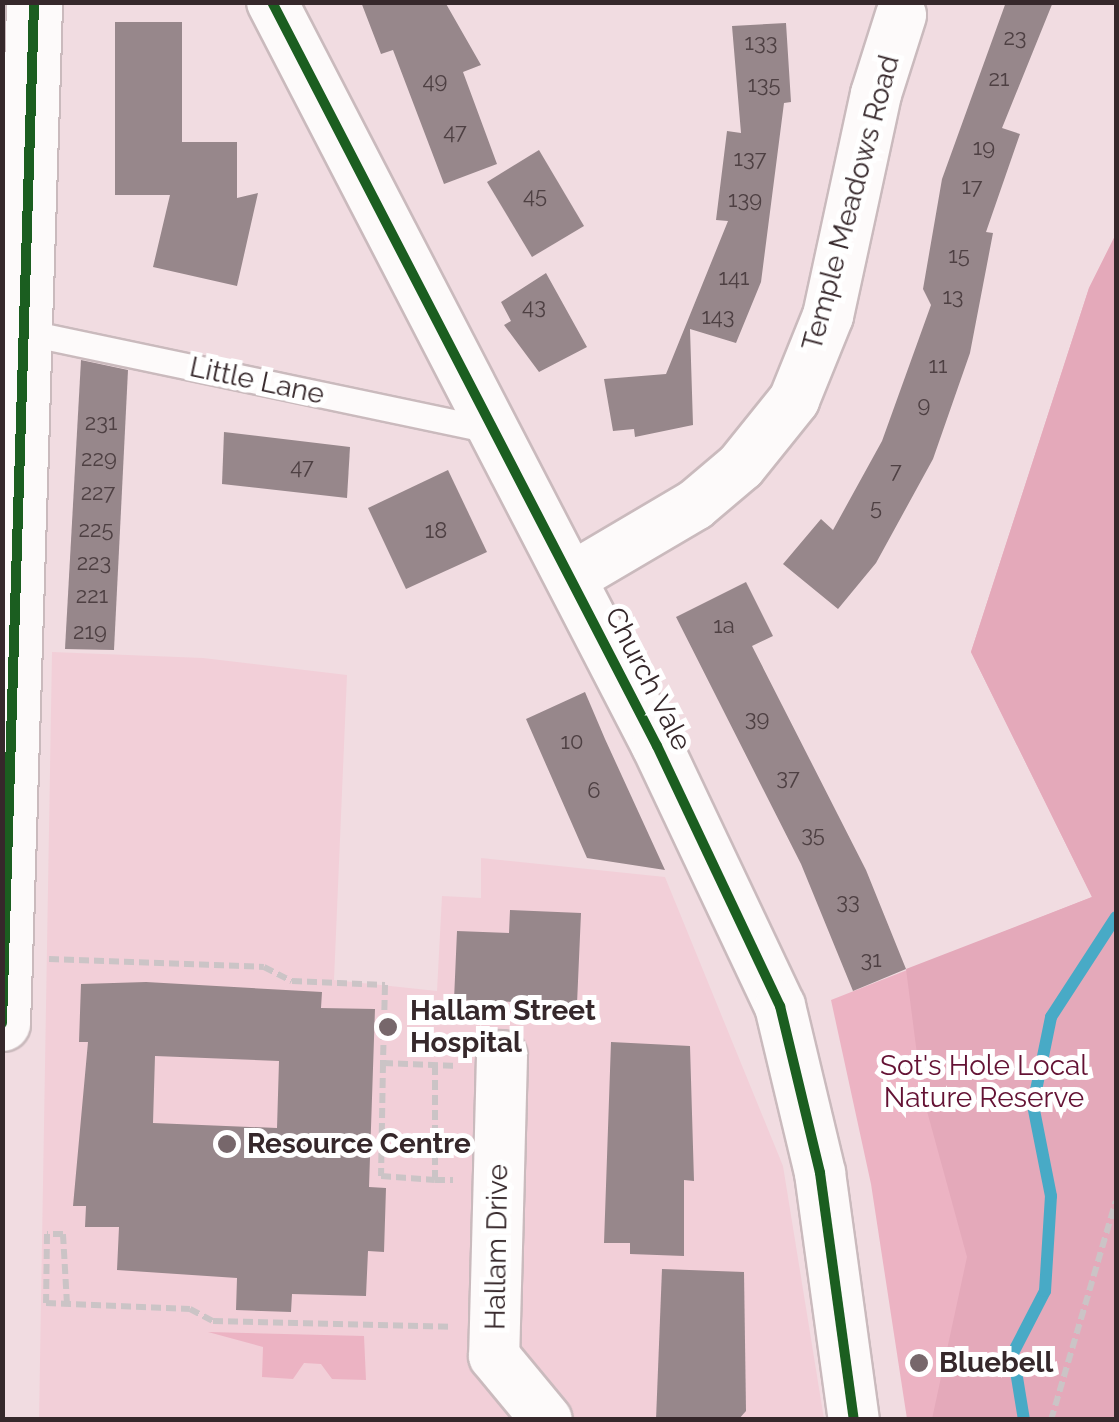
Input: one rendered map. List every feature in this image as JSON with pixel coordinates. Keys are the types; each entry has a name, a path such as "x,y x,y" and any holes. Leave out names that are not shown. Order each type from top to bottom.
{"street":[{"path":"2,1023 14,356 34,2"},
{"name":"Church Vale","path":"272,2 571,578 790,1035 820,1173 854,1420"},
{"name":"Temple Meadows Road","path":"571,578 695,505 741,466 794,400 828,316 876,94 900,7"},
{"name":"Hallam Drive","path":"502,1062 494,1356 547,1420"}],"lane":[{"name":"Little Lane","path":"14,356 495,431"}],"path":[{"path":"3,958 264,967 292,981 385,985 381,1176 499,1181"},
{"path":"383,1063 502,1062"},
{"path":"434,1065 434,1180"},
{"path":"1051,1420 1116,1201"},
{"path":"67,1304 63,1234 47,1234 46,1303 67,1304 190,1309 213,1320 495,1328"}],"shaded area":[{"name":"Hallam Street Hospital","path":"52,652 203,658 347,675 334,980 437,991 442,896 481,898 481,858 665,877 783,1166 824,1419 39,1420"}],"green space":[{"name":"Sot's Hole Local Nature Reserve","path":"1116,234 1116,1419 907,1419 871,1184 831,1000 1092,897 971,652 1089,288"},
{"name":"Sot's Hole Local Nature Reserve","path":"1116,234 1116,1419 932,1419 967,1257 922,1093 906,969 1092,897 971,652 1089,288"},
{"path":"208,1332 364,1336 366,1380 332,1379 321,1364 304,1363 293,1379 262,1377 263,1347"}],"building":[{"path":"361,2 445,2 481,65 463,72 497,164 444,184 393,50 381,54"},
{"path":"1006,2 1053,2 1002,128 1020,134 986,232 993,233 970,353 933,459 876,563 838,609 783,564 821,519 833,530 882,441 931,305 923,289 942,179"},
{"path":"115,22 182,22 182,142 237,142 237,198 258,193 237,286 153,267 170,195 115,195"},
{"path":"786,23 791,102 784,103 761,282 736,343 690,329 693,425 635,437 634,429 613,431 604,379 666,374 728,221 716,220 727,131 741,133 732,26"},
{"path":"539,150 584,226 532,257 487,182"},
{"path":"546,273 587,347 539,372 504,325 511,321 501,302"},
{"path":"81,360 128,370 114,650 65,649"},
{"path":"224,432 350,447 347,498 222,484"},
{"path":"448,470 487,552 406,589 368,508"},
{"path":"746,582 773,636 752,646 866,870 906,969 853,991 801,864 676,617"},
{"path":"585,692 665,870 587,858 526,719"},
{"path":"510,910 581,913 577,1004 454,1000 457,931 509,933"},
{"name":"Resource Centre","path":"146,982 322,992 321,1008 375,1009 369,1187 386,1188 384,1252 368,1251 366,1296 292,1294 291,1312 236,1310 237,1278 117,1270 119,1227 85,1227 86,1206 73,1206 88,1042 79,1042 81,984","holes":["155,1056 279,1061 277,1128 153,1123"]},
{"path":"611,1042 690,1046 694,1181 684,1180 684,1256 630,1254 630,1243 604,1243"},
{"path":"662,1269 744,1272 746,1411 738,1420 656,1420"}],"waterway":[{"path":"1024,1420 1013,1353 1045,1291 1051,1196 1033,1105 1051,1017 1116,917"}],"cycle path":[{"path":"2,1023 34,2"},
{"path":"272,2 657,746 780,1006 820,1173 854,1420"}],"place":[{"name":"Hallam Street Hospital","path":"388,1027"},
{"name":"Resource Centre","path":"227,1144"},
{"name":"Bluebell","path":"919,1363"}]}
